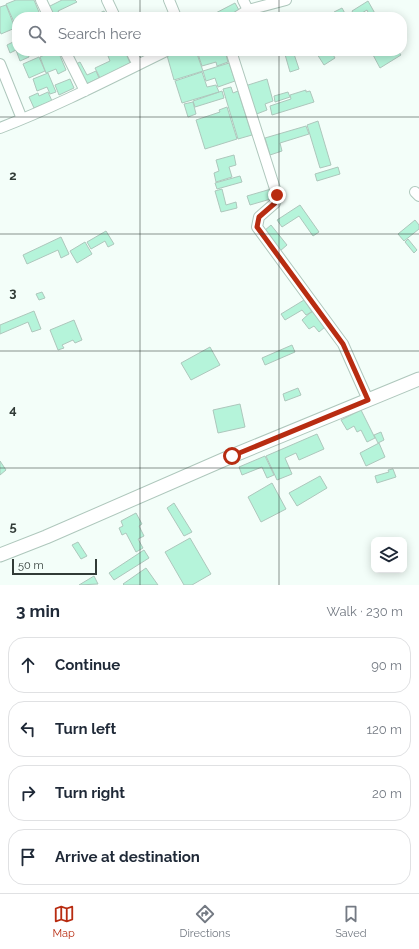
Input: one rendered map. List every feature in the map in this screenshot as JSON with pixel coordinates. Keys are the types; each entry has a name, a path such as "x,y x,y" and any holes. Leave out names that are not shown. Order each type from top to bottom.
{"street":[{"path":"41,0 47,12"},
{"path":"107,0 113,12"},
{"path":"169,0 174,12"},
{"path":"243,0 248,10"},
{"path":"245,12 286,0"},
{"path":"68,56 85,91"},
{"path":"134,56 138,65"},
{"path":"0,128 85,91 156,56"},
{"path":"233,56 277,195 275,203 259,217 257,227 343,344 368,400"},
{"path":"0,64 22,119"},
{"path":"0,555 225,459 419,379"}],"building":[{"path":"16,0 34,0 39,12 12,12 12,18 6,4"},
{"path":"62,0 75,0 77,2 58,12 48,12 46,8"},
{"path":"368,1 374,12 368,12 367,10 364,12 352,11"},
{"path":"235,3 240,12 218,12"},
{"path":"6,5 12,20 12,29 1,34 0,31 0,7"},
{"path":"342,8 344,12 334,12"},
{"path":"12,42 12,52 10,53 7,45"},
{"path":"18,56 29,56 29,57 20,61"},
{"path":"60,56 66,70 58,74 56,69 46,73 40,57"},
{"path":"108,56 127,56 130,63 100,78 95,68 110,61"},
{"path":"167,56 198,56 203,71 174,80"},
{"path":"199,56 226,56 228,62 217,66 216,62 202,66"},
{"path":"285,56 295,56 299,69 290,72"},
{"path":"318,56 334,56 335,58 324,65"},
{"path":"374,56 399,56 380,68"},
{"path":"39,57 45,71 29,78 23,64"},
{"path":"80,62 87,75 96,71 99,78 84,85 74,65"},
{"path":"229,63 235,81 218,87 215,78 206,81 203,71"},
{"path":"202,72 207,87 216,85 219,92 182,103 175,81"},
{"path":"48,73 56,92 50,94 47,87 37,91 33,79"},
{"path":"70,79 74,88 59,95 55,85"},
{"path":"267,79 273,101 265,104 267,110 254,115 245,86"},
{"path":"231,87 233,93 238,91 252,135 238,139 223,89"},
{"path":"306,90 306,92 310,91 314,102 272,115 270,106 291,99 290,95"},
{"path":"222,91 224,98 195,107 193,101"},
{"path":"48,92 52,101 34,108 29,97 38,93 39,96"},
{"path":"288,92 290,97 275,102 274,96"},
{"path":"193,102 196,114 188,117 184,104"},
{"path":"227,107 237,139 205,149 196,120 220,112 219,110"},
{"path":"318,121 331,165 320,168 307,125"},
{"path":"306,126 309,134 280,143 282,151 270,155 265,138"},
{"path":"234,155 236,165 229,167 232,177 216,182 214,173 219,171 216,160"},
{"path":"338,167 340,174 317,181 315,174"},
{"path":"240,176 242,182 217,189 215,183"},
{"path":"222,189 226,205 236,202 237,208 221,212 215,191"},
{"path":"271,189 274,198 250,205 247,196"},
{"path":"300,205 319,232 313,236 299,216 282,227 277,220"},
{"path":"415,220 419,225 419,229 404,241 398,234"},
{"path":"271,225 287,245 280,251 264,231"},
{"path":"106,231 114,244 108,247 105,241 91,249 87,242"},
{"path":"61,237 69,254 61,258 58,250 27,264 23,255"},
{"path":"408,239 417,250 414,253 405,242"},
{"path":"85,242 92,254 77,263 70,251"},
{"path":"42,292 45,298 39,300 36,294"},
{"path":"304,300 312,312 306,315 302,310 285,320 281,314"},
{"path":"34,311 41,329 32,332 28,322 0,334 0,325"},
{"path":"312,311 325,327 319,332 314,326 309,329 302,320"},
{"path":"74,320 82,340 75,343 73,340 62,345 64,348 58,350 50,330"},
{"path":"292,345 295,352 265,365 262,358"},
{"path":"210,347 220,365 191,380 181,363"},
{"path":"298,388 301,395 285,401 283,394"},
{"path":"240,404 245,427 218,433 213,410"},
{"path":"361,410 375,438 367,442 361,430 357,432 354,426 347,430 341,420"},
{"path":"381,432 384,440 378,443 374,435"},
{"path":"317,434 324,449 299,460 296,453 285,458 292,474 277,480 266,456"},
{"path":"379,443 385,457 366,466 360,453"},
{"path":"265,456 274,475 267,478 262,467 242,475 239,467"},
{"path":"0,461 6,470 0,475"},
{"path":"393,469 396,477 377,483 375,476 389,472 388,470"},
{"path":"320,476 327,488 297,506 289,493"},
{"path":"272,483 286,509 261,522 248,497"},
{"path":"174,503 192,532 184,536 167,508"},
{"path":"136,513 142,524 139,526 144,536 138,539 143,548 136,552 126,533 122,535 119,528 123,526 121,521"},
{"path":"190,538 211,574 192,585 184,585 165,552"},
{"path":"78,542 87,556 81,559 72,545"},
{"path":"144,550 149,558 114,580 109,573"},
{"path":"146,568 158,585 123,584"},
{"path":"94,576 98,584 79,585"}],"route":[{"path":"232,456 368,400 343,344 257,227 259,217 275,203 277,195"}]}
